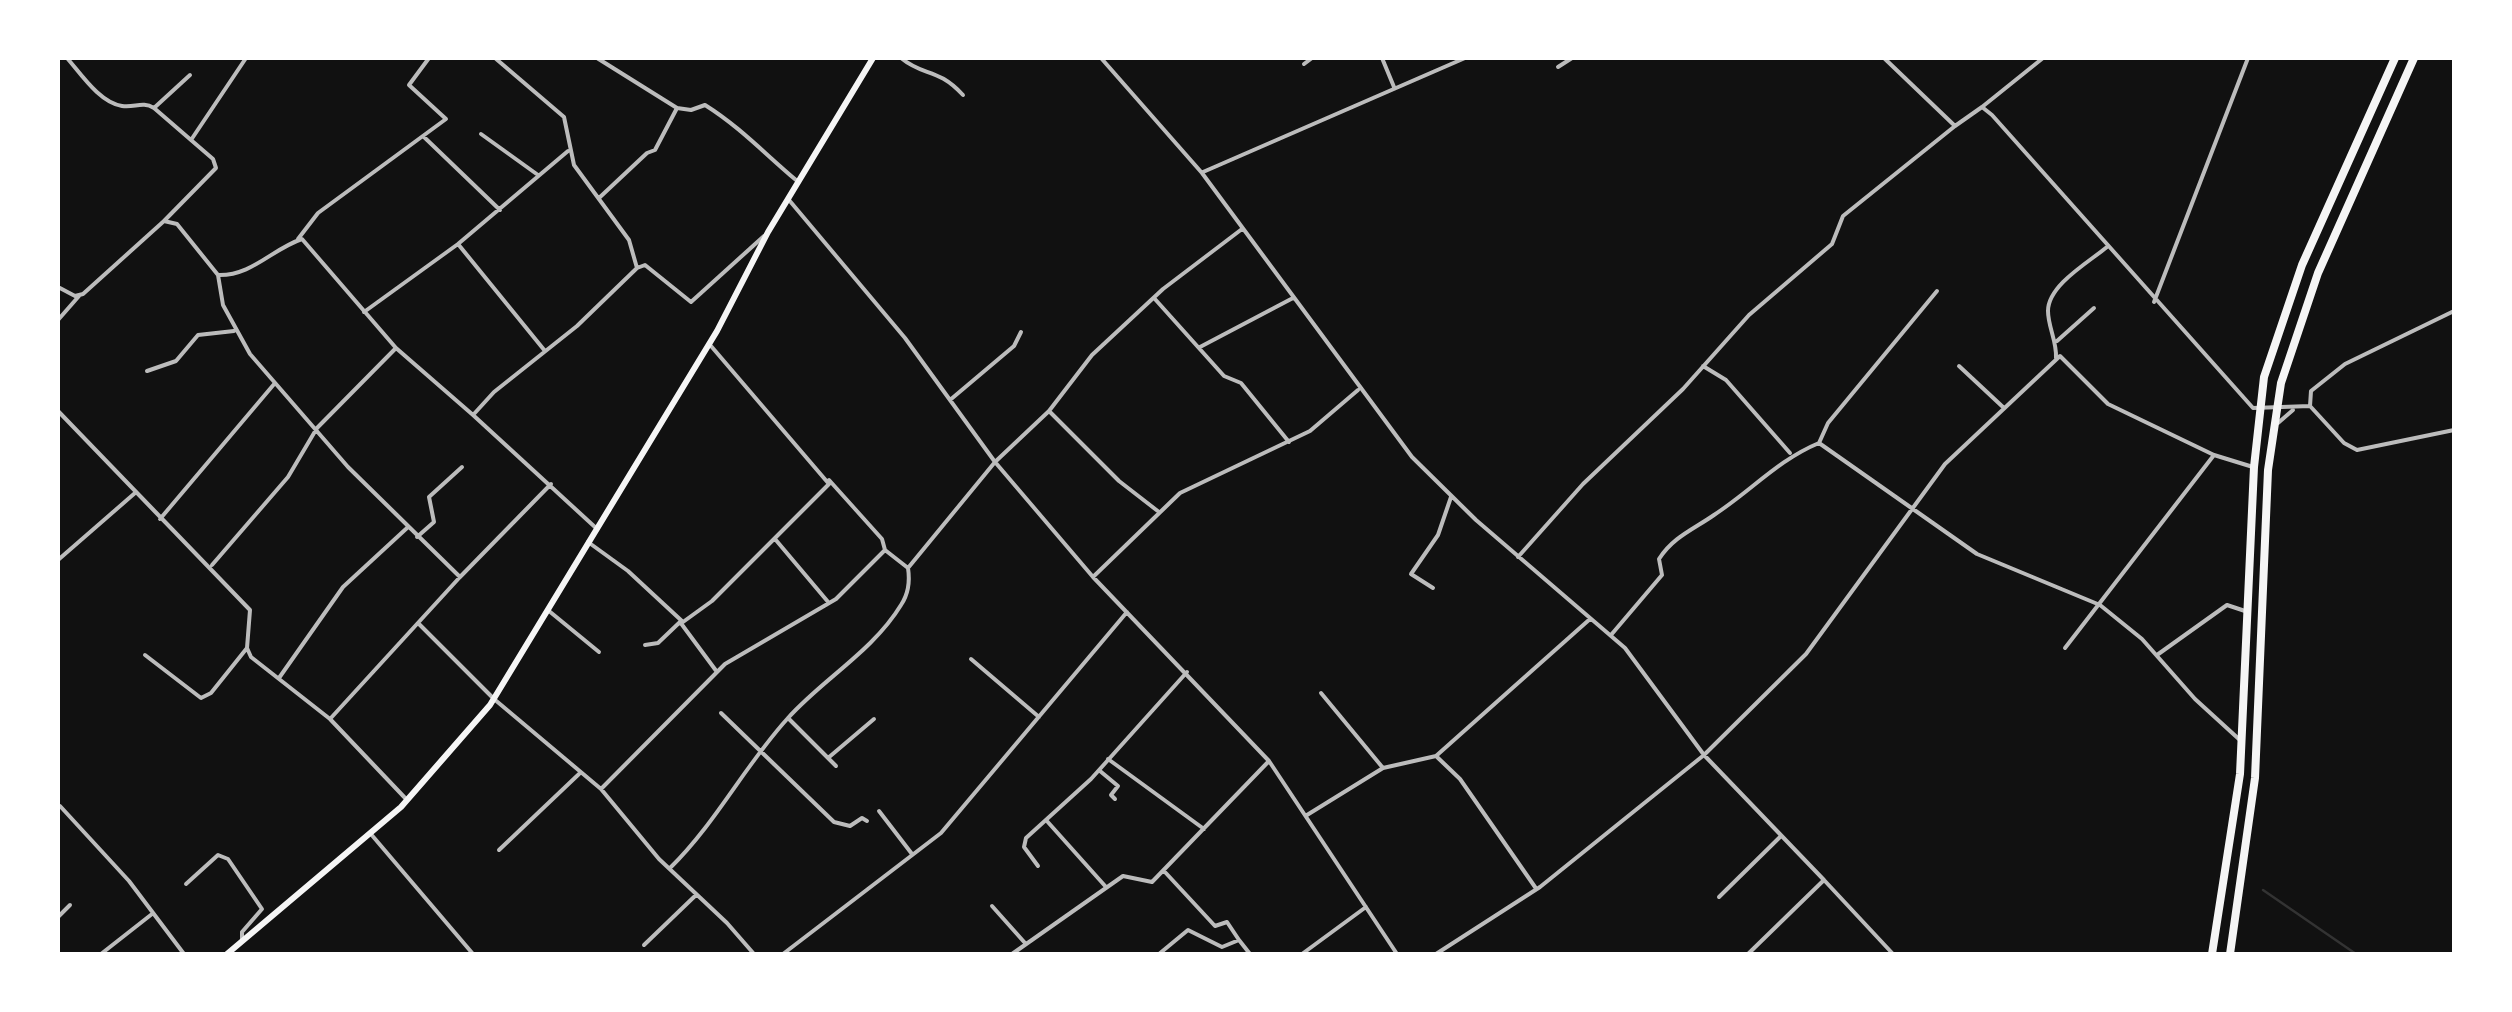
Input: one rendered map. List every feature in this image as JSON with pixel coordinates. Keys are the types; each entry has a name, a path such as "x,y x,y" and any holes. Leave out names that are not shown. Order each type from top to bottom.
{"highway":[{"path":"2212,954 2240,741 2260,408 2289,298 2395,58"},
{"path":"2230,954 2254,778 2268,470 2277,407 2299,322 2318,273 2414,58"},
{"path":"2225,875 2242,877"},
{"path":"2220,908 2237,910"}],"main road":[{"path":"227,954 407,800 494,699 710,344 768,232 872,58"}],"street":[{"path":"58,320 216,168 213,159 154,108 142,103 126,108 105,99 68,58"},
{"path":"191,140 246,58"},
{"path":"218,275 232,276 264,262 298,239 318,213 446,120 408,85 429,58"},
{"path":"495,58 564,117 568,151 629,240 637,268"},
{"path":"597,58 676,108 691,110 705,105 744,129 751,144 800,183"},
{"path":"902,58 912,66 945,76 963,95"},
{"path":"1100,58 1202,173 1358,390 1412,457 1518,557 1611,635 1644,670 1704,754 1893,954"},
{"path":"1304,64 1312,58"},
{"path":"1382,58 1394,88"},
{"path":"1202,173 1465,58"},
{"path":"1558,67 1572,58"},
{"path":"1886,58 1955,126"},
{"path":"1518,557 1556,512 1749,315 1832,244 1844,216 2043,58"},
{"path":"2154,302 2248,58"},
{"path":"154,108 190,75"},
{"path":"1982,107 2241,399 2260,408 2293,410 2310,406"},
{"path":"599,198 647,152 656,150 676,108"},
{"path":"481,134 538,175"},
{"path":"423,136 500,210"},
{"path":"364,312 458,244 568,151"},
{"path":"789,200 905,338 995,462 1093,578 1269,761 1397,954"},
{"path":"164,221 177,224 218,275 219,292 234,331 275,383 408,528 460,577"},
{"path":"908,568 995,462 1049,411 1092,354 1154,298 1242,228"},
{"path":"473,415 637,268 645,265 691,302 768,232"},
{"path":"298,239 306,242 396,348 552,483 596,528"},
{"path":"458,244 545,351"},
{"path":"1436,954 1536,889 1704,754 1806,654 1908,510 1946,464 2056,358 2057,341 2048,314 2052,297 2107,247"},
{"path":"58,287 79,296"},
{"path":"1611,635 1662,575 1659,559 1665,550 1790,454 1819,443 1828,423 1937,291"},
{"path":"1154,298 1224,376 1240,383 1289,442"},
{"path":"1199,347 1293,298"},
{"path":"2057,341 2094,308"},
{"path":"2454,311 2345,364 2311,391 2310,406 2344,443 2358,450 2454,430"},
{"path":"148,371 176,362 198,335 234,331"},
{"path":"950,400 1014,346 1021,332"},
{"path":"669,869 692,846 788,718 877,635 902,604 910,580 908,568 885,550 882,539 710,344"},
{"path":"211,566 288,477 317,428 396,348"},
{"path":"2056,358 2066,358 2092,392 2108,404 2214,455 2254,467"},
{"path":"1703,366 1726,380 1790,454"},
{"path":"1959,366 2004,408"},
{"path":"160,519 275,383"},
{"path":"1093,578 1159,512 1200,482 1289,442 1322,422 1358,390"},
{"path":"2275,426 2293,410"},
{"path":"58,411 250,610 247,648 251,657 330,719 407,800"},
{"path":"1049,411 1119,481 1159,512"},
{"path":"1819,443 1908,510 1976,554 2100,605 2158,655 2194,699 2240,741"},
{"path":"2066,648 2168,510 2214,455"},
{"path":"418,537 434,522 429,497 462,467"},
{"path":"645,644 658,642 712,602 829,480"},
{"path":"330,719 552,483"},
{"path":"58,560 135,493"},
{"path":"1434,588 1411,574 1438,535 1452,496"},
{"path":"279,678 343,587 408,528"},
{"path":"775,539 829,603"},
{"path":"588,542 628,571 680,622 717,672"},
{"path":"600,789 717,672 759,641 829,603 885,550"},
{"path":"2158,655 2226,606 2248,614"},
{"path":"549,611 599,652"},
{"path":"783,954 941,833 1127,612"},
{"path":"1306,815 1383,768 1436,756 1590,619"},
{"path":"419,624 494,699 600,789 669,869 754,954"},
{"path":"145,655 201,698 211,693 247,648"},
{"path":"971,659 1039,717"},
{"path":"1038,866 1023,843 1099,770 1187,672"},
{"path":"1320,694 1383,768"},
{"path":"721,713 761,756 834,822 850,826 861,818 867,821"},
{"path":"788,718 836,766"},
{"path":"828,758 874,719"},
{"path":"1436,756 1460,779 1536,889"},
{"path":"1108,758 1204,829"},
{"path":"1012,954 1106,888 1130,876 1152,882 1269,761"},
{"path":"1099,770 1118,786 1111,795 1115,799"},
{"path":"500,850 580,773"},
{"path":"60,806 129,881 184,954"},
{"path":"879,811 912,854"},
{"path":"1046,820 1106,888"},
{"path":"370,834 473,954"},
{"path":"1720,897 1780,837"},
{"path":"186,884 218,856 228,859 262,909 242,932 242,942"},
{"path":"1164,871 1215,926 1228,922 1250,954"},
{"path":"1748,954 1824,880"},
{"path":"644,946 696,895"},
{"path":"58,917 70,905"},
{"path":"992,906 1024,943"},
{"path":"1302,954 1366,907"},
{"path":"101,954 152,914"},
{"path":"1159,954 1188,930 1222,948 1239,940"}],"waterway":[{"path":"2263,890 2356,954"}]}
